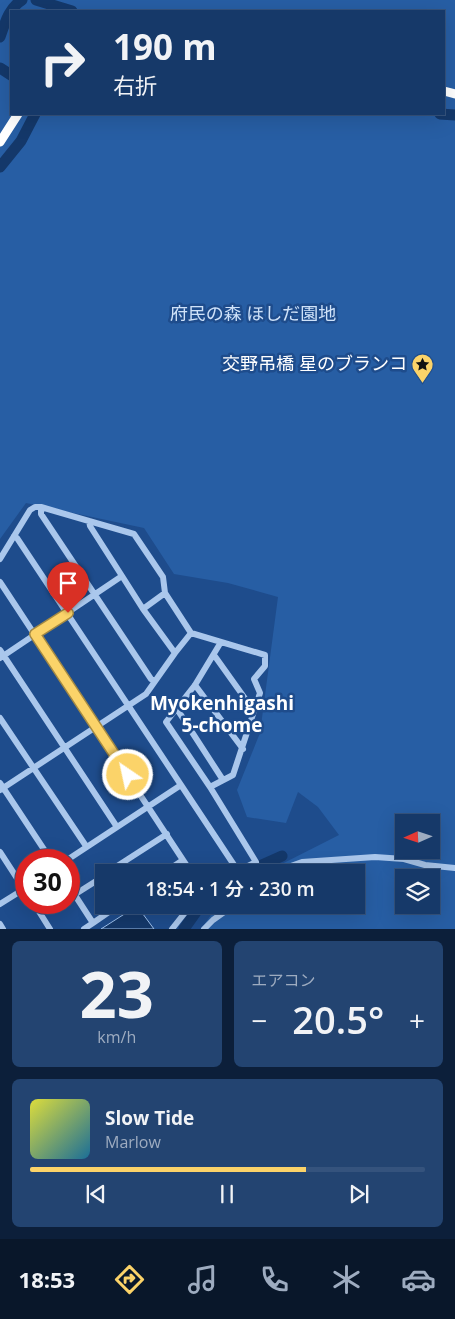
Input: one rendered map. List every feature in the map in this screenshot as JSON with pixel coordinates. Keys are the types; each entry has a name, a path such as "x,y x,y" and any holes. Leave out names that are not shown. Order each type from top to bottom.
{"highway":[{"path":"0,142 17,115"}],"street":[{"path":"0,559 30,510 35,507 41,507 134,534 163,578 165,593 191,633 265,655 265,666 254,679 260,693 233,775 210,788"},
{"path":"41,507 41,514 151,679 155,681"},
{"path":"89,521 90,526 143,609 175,653"},
{"path":"14,536 68,613 232,864"},
{"path":"116,827 65,747 1,654 68,613 122,576"},
{"path":"0,582 186,864"},
{"path":"143,609 165,593"},
{"path":"43,849 1,787 34,768 146,694 191,633"},
{"path":"221,642 195,685 166,722 256,862 252,864"},
{"path":"214,655 254,711"},
{"path":"195,685 243,749"},
{"path":"177,709 223,780"},
{"path":"0,718 86,846"},
{"path":"80,850 181,785"},
{"path":"120,864 166,834"},
{"path":"0,852 15,874"},
{"path":"295,864 375,857 404,859 438,868 455,868"},
{"path":"177,864 183,860"},
{"path":"80,891 95,882"},
{"path":"0,904 15,896"},
{"path":"80,904 93,923"},
{"path":"41,914 50,929"},
{"path":"84,929 106,914"},
{"path":"172,929 184,914"},
{"path":"204,929 221,914"},
{"path":"0,924 3,929"}],"green space":[{"name":"府民の森 ほしだ園地","path":"0,0 455,0 455,929 201,929 212,914 365,914 365,864 282,864 339,835 318,807 298,792 286,823 247,817 237,790 260,733 278,597 228,583 174,574 144,528 26,503 0,539"}],"shaded area":[{"path":"124,914 143,914 154,929 101,929"}],"waterway":[{"path":"12,10 22,0"},
{"path":"36,0 69,10"},
{"path":"0,37 10,14"},
{"path":"0,68 10,74"},
{"path":"445,114 455,115"},
{"path":"0,167 21,141 34,115"},
{"path":"264,864 282,856"},
{"path":"184,929 195,914"}],"place":[{"name":"交野吊橋 星のブランコ","path":"423,383"}],"district":[{"name":"Myokenhigashi 5-chome","path":"222,714"}],"route":[{"path":"68,613 35,634 128,775"}]}
